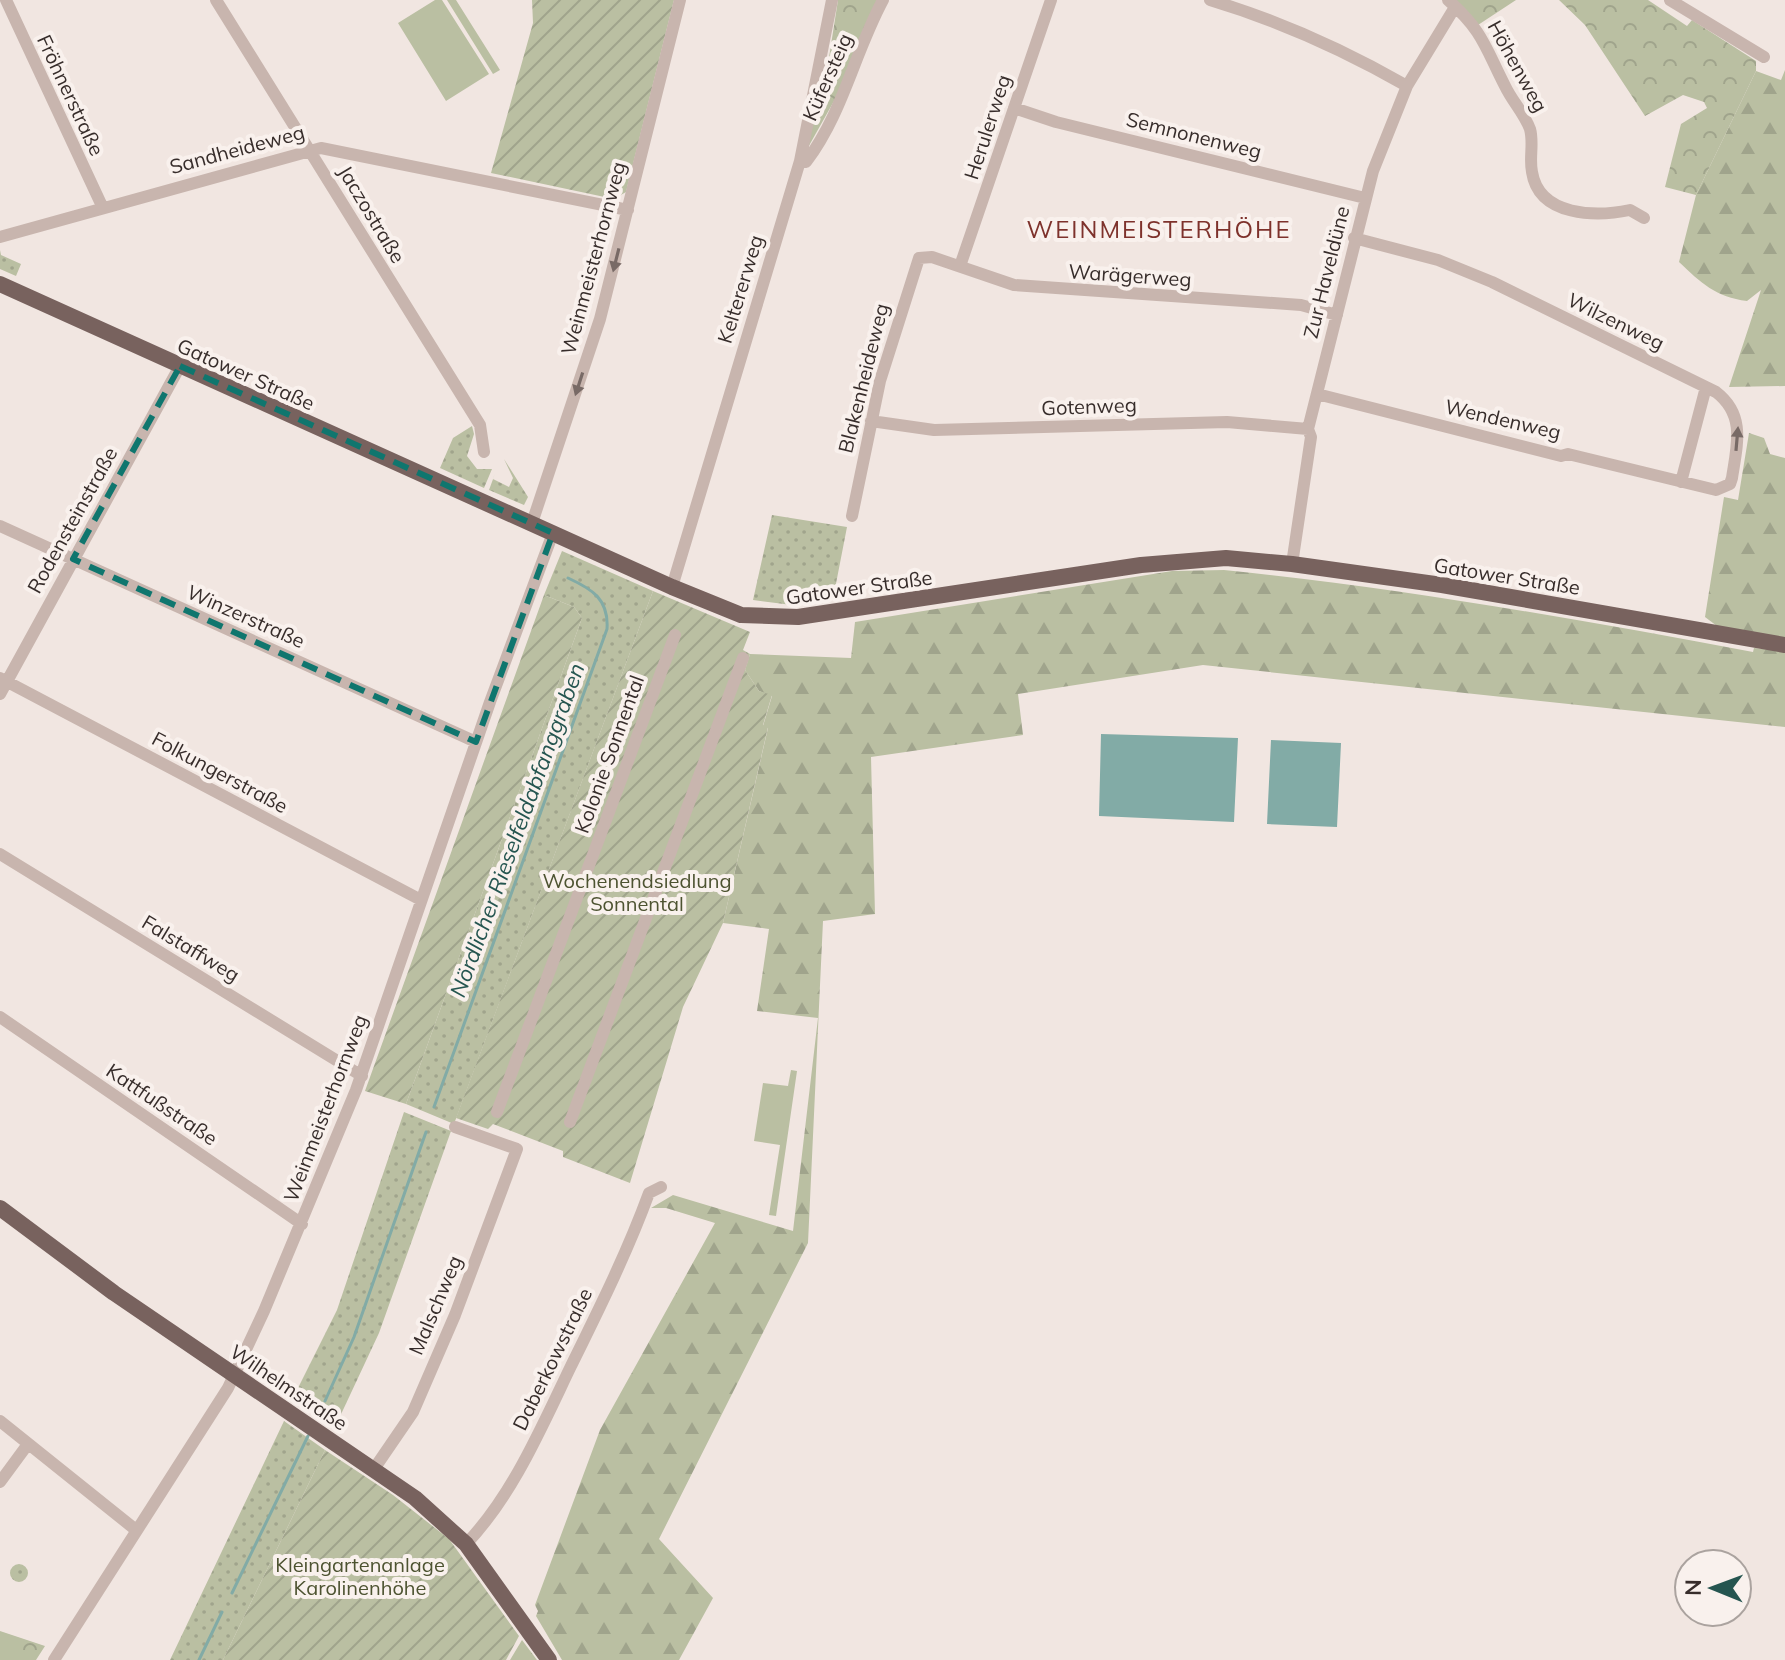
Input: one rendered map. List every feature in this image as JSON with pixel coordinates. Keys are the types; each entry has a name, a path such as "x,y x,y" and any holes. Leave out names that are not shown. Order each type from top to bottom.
{"main road":[{"name":"Gatower Straße","path":"0,284 672,587 741,615 798,617 1196,559 1292,564 1608,612 1748,641 1785,645"},
{"name":"Wilhelmstraße","path":"0,1208 92,1278 415,1498 466,1544 549,1660"}],"street":[{"name":"Fröhnerstraße","path":"6,0 102,206"},
{"name":"Jaczostraße","path":"216,0 480,425 484,452"},
{"name":"Weinmeisterhornweg","path":"532,523 600,319 680,0"},
{"name":"Keltererweg","path":"672,587 800,161 832,0"},
{"name":"Küfersteig","path":"800,161 806,162 815,151 837,111 883,0"},
{"name":"Herulerweg","path":"960,266 1051,0"},
{"path":"1210,0 1306,33 1407,86"},
{"path":"1670,0 1764,57"},
{"name":"Zur Haveldüne","path":"1292,564 1311,437 1308,429 1365,198 1407,86 1451,3"},
{"name":"Höhenweg","path":"1451,3 1486,41 1506,88 1529,127 1531,171 1542,192 1560,207 1580,213 1604,215 1630,210 1644,218"},
{"name":"Semnonenweg","path":"1014,108 1056,122 1365,198"},
{"name":"Sandheideweg","path":"0,237 102,206 309,150 327,148 628,210"},
{"name":"Wilzenweg","path":"1354,238 1438,260 1627,346 1634,353 1706,387 1729,403 1736,416 1738,430 1732,478 1724,488 1716,490 1681,482"},
{"name":"Warägerweg","path":"924,257 1014,285 1301,305 1337,315"},
{"name":"Blakenheideweg","path":"852,516 871,421 914,265 924,257"},
{"name":"Rodensteinstraße","path":"2,685 180,366"},
{"path":"1681,482 1706,387"},
{"name":"Wendenweg","path":"1317,394 1508,444 1561,456 1568,454 1681,482"},
{"name":"Gotenweg","path":"871,421 934,430 1227,422 1308,429"},
{"name":"Winzerstraße","path":"0,526 476,742"},
{"name":"Weinmeisterhornweg","path":"54,1660 235,1374 302,1224 362,1076 476,742 553,533"},
{"name":"Kolonie Sonnental","path":"497,1112 675,635"},
{"path":"570,1122 743,658"},
{"name":"Folkungerstraße","path":"2,685 421,900"},
{"name":"Falstaffweg","path":"0,854 362,1076"},
{"name":"Kattfußstraße","path":"0,1017 302,1224"},
{"name":"Malschweg","path":"374,1469 413,1412 455,1315 517,1149 455,1127"},
{"name":"Daberkowstraße","path":"466,1544 478,1531 530,1449 625,1256 649,1193 661,1187"},
{"path":"0,1421 136,1530"},
{"path":"0,1482 28,1444"}],"highlighted area":[{"path":"180,366 553,533 476,742 73,559"}],"green space":[{"path":"435,0 442,0 489,74 446,101 398,23"},
{"path":"447,0 456,0 500,70 493,74"},
{"path":"532,0 674,0 626,192 614,199 491,173 533,23"},
{"path":"838,0 878,0 843,85 806,151 828,64"},
{"path":"1453,0 1516,0 1478,25"},
{"path":"1559,0 1648,0 1687,26 1692,20 1756,61 1756,71 1696,195 1665,187 1681,124 1707,108 1704,102 1683,95 1645,116 1585,25"},
{"path":"1785,70 1785,386 1729,387 1761,290 1747,301 1726,296 1702,283 1679,262 1696,195 1756,71 1781,80"},
{"path":"0,250 1,255 21,264 16,276 0,269"},
{"path":"472,426 474,434 467,456 477,469 492,469 484,488 440,468 453,438"},
{"path":"1749,433 1764,438 1770,454 1785,458 1785,638 1717,626 1705,617 1724,497 1738,500"},
{"path":"504,459 528,497 524,505 489,490 493,479 509,487 513,478"},
{"path":"772,515 847,527 833,599 792,605 753,600"},
{"path":"562,551 653,591 454,1124 406,1104 582,618 574,607 544,595"},
{"path":"1224,570 1489,605 1753,652 1754,648 1785,651 1785,727 1203,665 1018,694 1023,735 871,757 875,914 823,921 808,1243 659,1539 713,1598 679,1660 562,1660 536,1616 538,1611 535,1605 600,1430 715,1223 666,1208 651,1208 673,1195 793,1231 818,1018 757,1011 769,929 723,923 768,728 763,726 772,696 759,691 745,670 750,654 851,658 855,622 1172,571"},
{"name":"Wochenendsiedlung Sonnental","path":"653,591 750,632 743,650 750,654 745,670 759,691 772,695 763,725 768,727 723,923 683,1007 630,1183 563,1157 563,1151 493,1124 488,1129 456,1118"},
{"path":"544,595 574,607 582,618 406,1104 365,1091"},
{"path":"791,1070 797,1071 776,1216 769,1215 780,1145 754,1141 763,1083 788,1086"},
{"path":"404,1112 451,1131 379,1333 336,1425 294,1396 337,1310"},
{"path":"284,1421 325,1450 223,1660 170,1660"},
{"name":"Kleingartenanlage Karolinenhöhe","path":"325,1450 393,1495 449,1539 519,1636 506,1660 223,1660"},
{"path":"15,1564 23,1564 28,1573 26,1580 15,1582 10,1577 10,1569"},
{"path":"0,1631 45,1646 36,1660 0,1660"},
{"path":"522,1640 537,1660 510,1660"}],"water":[{"path":"1101,734 1238,738 1234,822 1099,816"},
{"path":"1271,740 1341,743 1337,827 1267,824"}],"waterway":[{"name":"Nördlicher Rieselfeldabfanggraben","path":"434,1107 607,629 605,610 597,596 568,578"},
{"name":"Nördlicher Rieselfeldabfanggraben","path":"325,1401 354,1337 426,1132"},
{"name":"Nördlicher Rieselfeldabfanggraben","path":"232,1593 308,1436"},
{"name":"Nördlicher Rieselfeldabfanggraben","path":"199,1660 222,1612"}],"district":[{"name":"WEINMEISTERHÖHE","path":"1159,229"}]}
